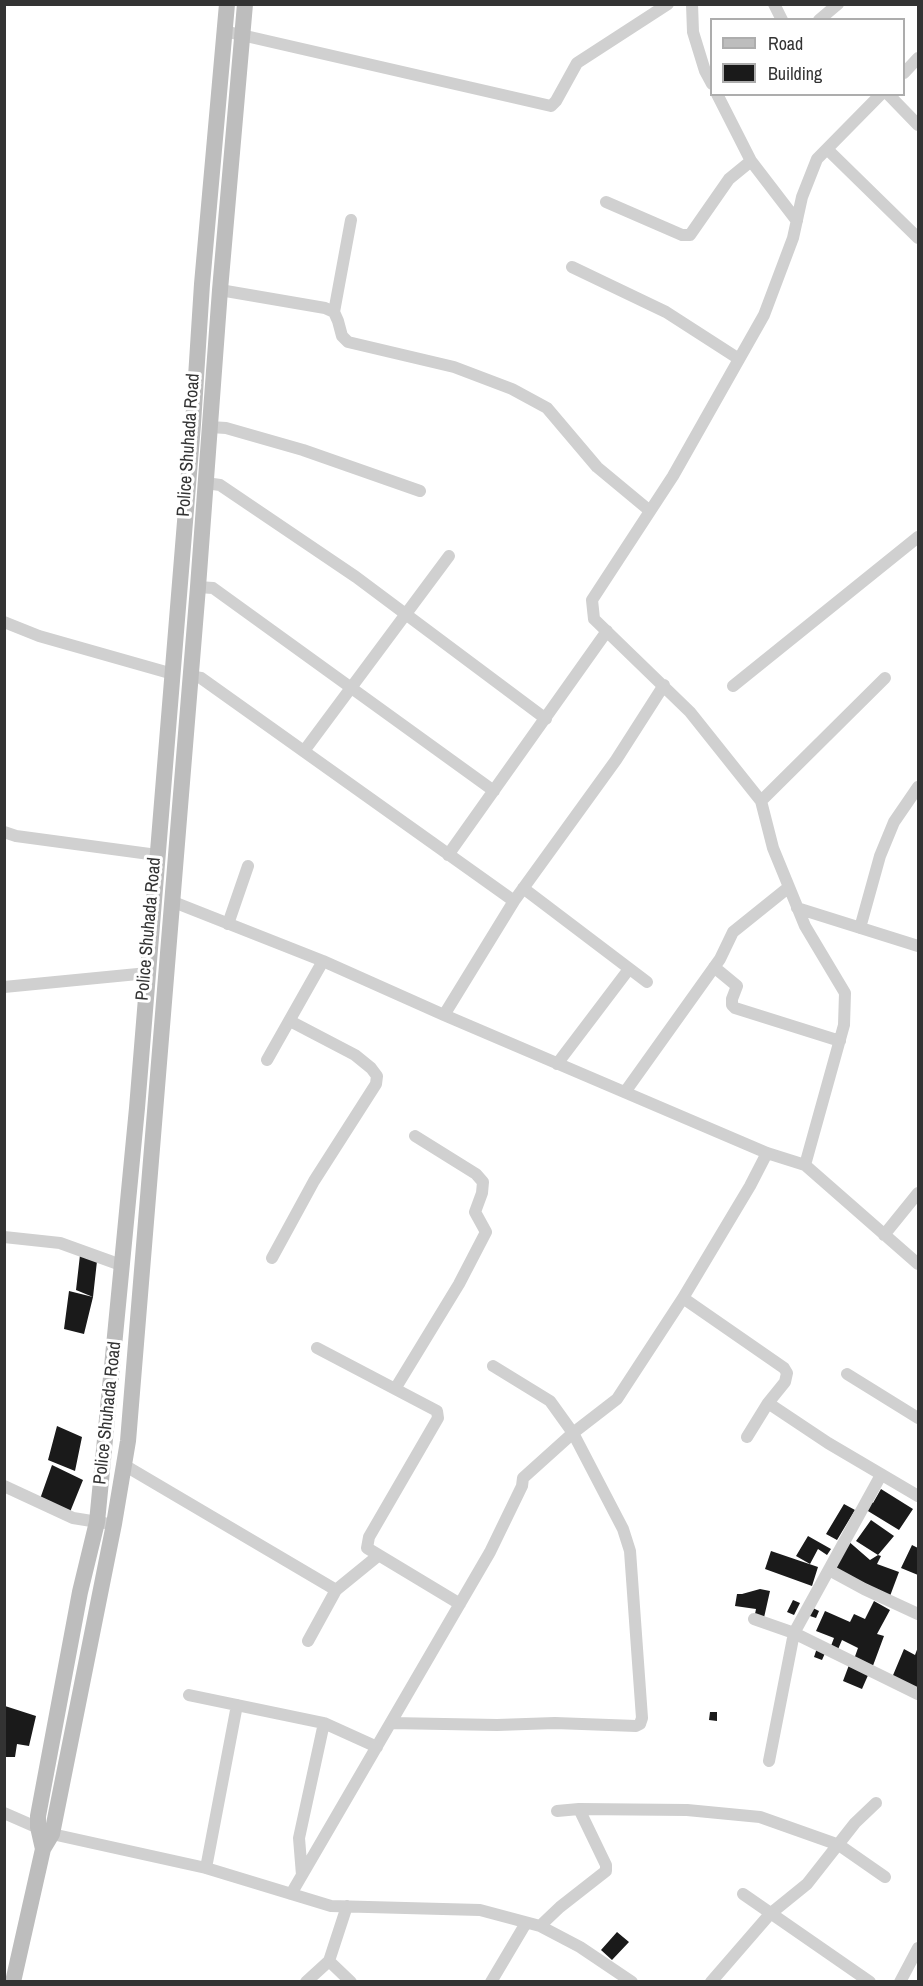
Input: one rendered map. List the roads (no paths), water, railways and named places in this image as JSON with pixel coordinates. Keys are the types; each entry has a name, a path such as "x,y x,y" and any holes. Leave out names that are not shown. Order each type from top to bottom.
{"main road":[{"name":"Police Shuhada Road","path":"13,1982 43,1849 45,1831 38,1816 80,1592 124,1465 128,1442 171,901 193,424 202,284 227,4"},
{"name":"Police Shuhada Road","path":"181,675 198,587 220,290 245,4"},
{"name":"Police Shuhada Road","path":"105,1523 121,1265 137,1108 157,855 179,701"},
{"path":"137,1108 154,1108"}],"street":[{"path":"224,31 551,106 577,63 668,4"},
{"path":"692,4 693,32 710,82"},
{"path":"774,4 781,18"},
{"path":"821,18 838,4"},
{"path":"905,71 918,58"},
{"path":"718,96 751,161 797,221"},
{"path":"805,1165 844,1025 844,993 797,908 773,849 761,801 690,712 594,619 592,600 673,476 764,315 794,238 802,197 817,159 880,96"},
{"path":"890,96 918,125"},
{"path":"827,148 918,238"},
{"path":"606,202 682,235 690,236 729,179 751,161"},
{"path":"334,312 351,220"},
{"path":"572,267 666,312 739,359"},
{"path":"220,290 325,308 334,312 339,321 342,336 348,342 454,366 512,389 547,408 597,467 650,511"},
{"path":"210,427 226,428 303,450 420,491"},
{"path":"206,483 220,485 357,577 546,719"},
{"path":"733,686 918,537"},
{"path":"304,751 449,556"},
{"path":"198,587 213,588 494,792"},
{"path":"4,622 39,636 181,675 201,678 514,901"},
{"path":"448,855 607,632"},
{"path":"761,801 885,678"},
{"path":"444,1015 514,901 616,760 664,685"},
{"path":"860,928 880,856 894,822 918,787"},
{"path":"4,832 16,836 105,846 157,855"},
{"path":"228,924 248,867"},
{"path":"625,1092 714,967 733,932 789,887"},
{"path":"523,888 647,982"},
{"path":"171,901 323,961 767,1153 805,1165 918,1264"},
{"path":"797,908 918,946"},
{"path":"267,1060 323,961"},
{"path":"714,967 737,986 732,999 732,1005 735,1008 840,1041"},
{"path":"557,1064 629,969"},
{"path":"4,987 148,973"},
{"path":"272,1258 314,1181 370,1096 377,1076 355,1055 290,1021"},
{"path":"395,1389 459,1284 486,1232 475,1212 482,1193 483,1182 476,1174 415,1136"},
{"path":"291,1894 495,1542 522,1486 523,1478 573,1433 617,1399 683,1298 750,1186 767,1153"},
{"path":"884,1235 918,1193"},
{"path":"4,1237 60,1244 121,1265"},
{"path":"683,1298 784,1368 787,1373 785,1382 768,1403 747,1437"},
{"path":"317,1348 436,1412 438,1418 369,1537 367,1548 460,1604"},
{"path":"391,1723 497,1725 555,1723 636,1726 640,1724 642,1718 630,1551 623,1529 573,1433 550,1401 493,1366"},
{"path":"847,1374 918,1418"},
{"path":"768,1403 828,1443 918,1496"},
{"path":"124,1465 336,1590"},
{"path":"769,1761 794,1633 882,1475"},
{"path":"4,1486 73,1518 105,1523"},
{"path":"308,1641 336,1590 379,1555"},
{"path":"829,1570 918,1614"},
{"path":"754,1619 794,1633 918,1694"},
{"path":"189,1695 324,1724 377,1747"},
{"path":"206,1868 237,1705"},
{"path":"302,1875 299,1838 324,1724"},
{"path":"711,1982 770,1914 807,1884 855,1823 876,1803"},
{"path":"540,1926 606,1871 606,1865 579,1809"},
{"path":"557,1811 579,1809 687,1810 760,1817 839,1845 885,1877"},
{"path":"4,1813 45,1831 206,1868 331,1906 480,1910 540,1926 580,1947 632,1982"},
{"path":"743,1894 870,1982"},
{"path":"306,1982 329,1961 347,1906"},
{"path":"490,1982 526,1923"},
{"path":"900,1982 918,1948"},
{"path":"329,1961 351,1982"}]}
